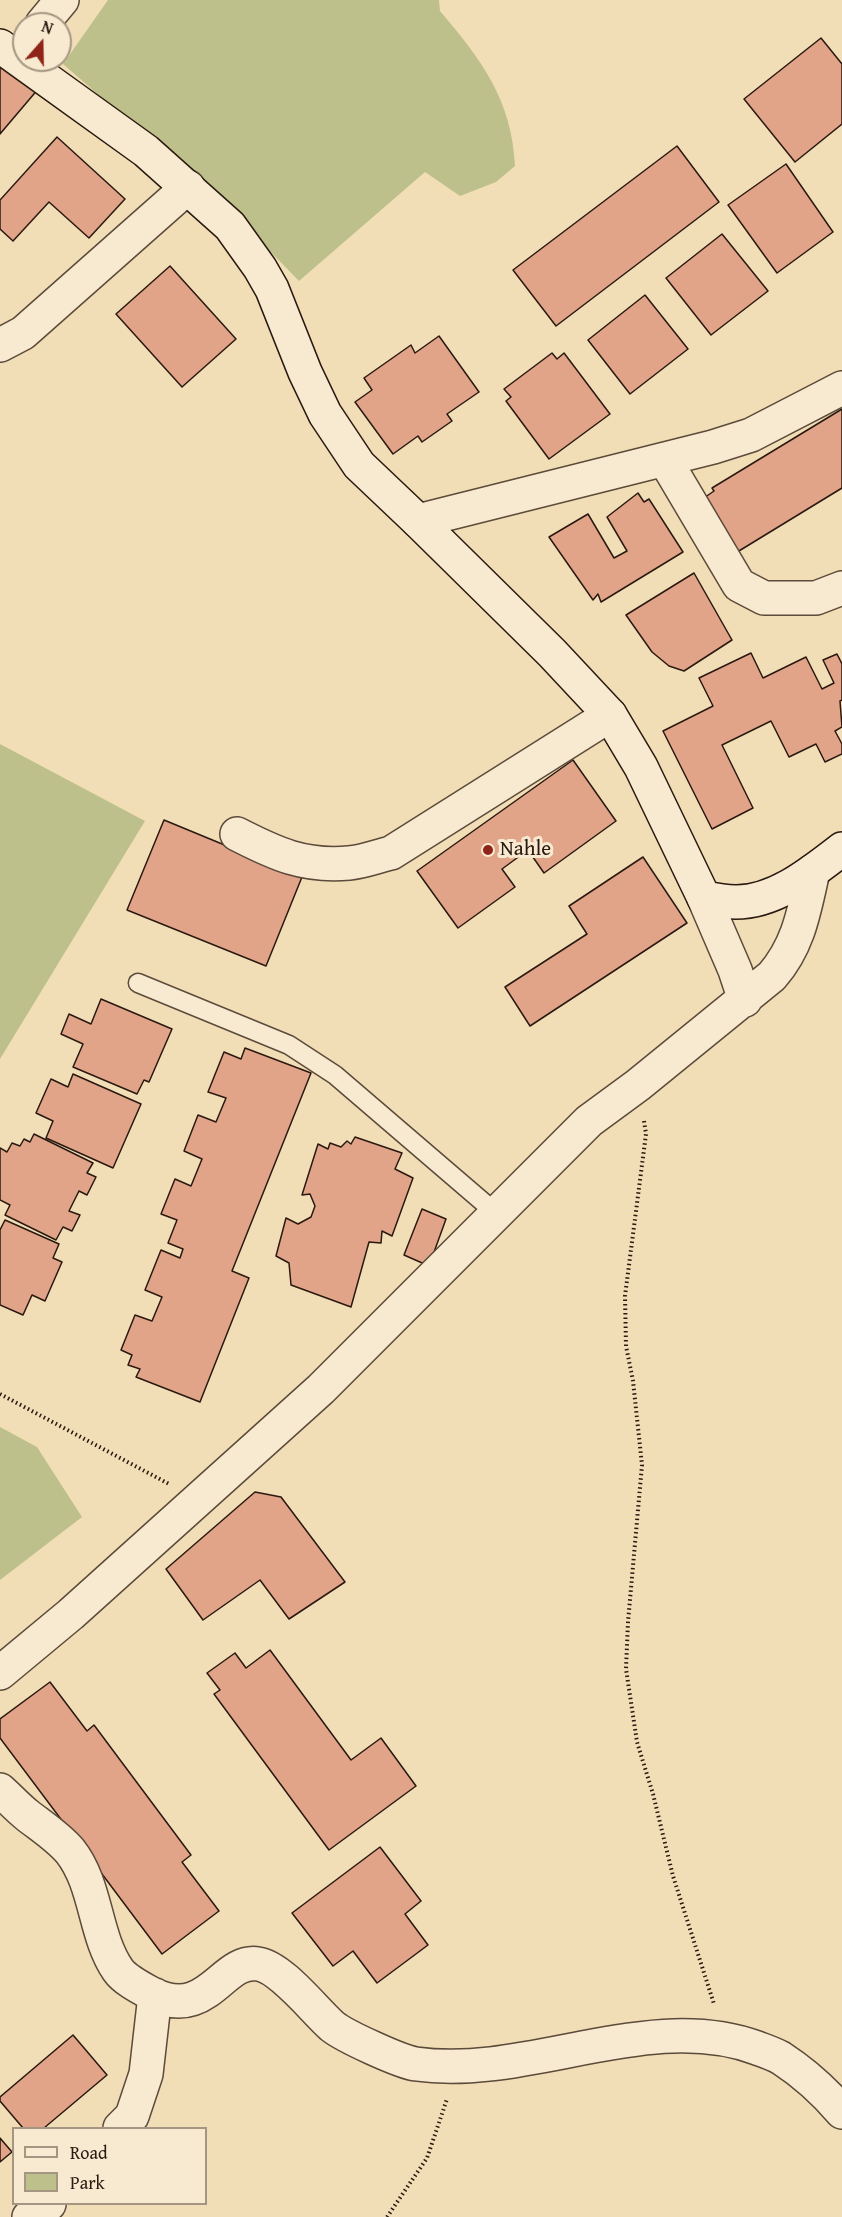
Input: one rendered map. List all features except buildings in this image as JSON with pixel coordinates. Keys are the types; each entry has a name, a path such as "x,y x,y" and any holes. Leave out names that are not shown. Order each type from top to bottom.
{"street":[{"path":"52,12 62,0"},
{"path":"43,72 146,151 230,226 273,289 305,372 326,414 359,465 552,653 610,715 641,767 704,898 735,970 745,1000"},
{"path":"0,345 23,333 188,187"},
{"path":"418,520 665,460 751,435 842,388"},
{"path":"665,460 739,585 764,598 816,598 842,588"},
{"path":"237,834 272,852 312,864 351,863 391,853 610,715"},
{"path":"704,898 734,903 753,901 786,888 842,849"},
{"path":"0,1673 70,1614 321,1389 589,1120 638,1085 772,976 785,962 794,945 813,871"},
{"path":"0,1790 70,1852 83,1875 110,1954 120,1972 138,1986 155,1995 188,2001 209,1991 228,1974 245,1965 256,1963 267,1966 286,1980 334,2028 413,2064 457,2067 501,2064 632,2040 661,2037 708,2037 736,2041 779,2057 822,2089 842,2112"},
{"path":"121,2127 132,2116 146,2074 155,1995"},
{"path":"28,2217 47,2205"}],"lane":[{"path":"138,983 290,1045 335,1075 497,1214"}],"path":[{"path":"638,1085 646,1134 625,1306 626,1346 633,1381 642,1465 626,1669 637,1742 653,1794 673,1876 724,2040"},
{"path":"0,1394 198,1500"},
{"path":"387,2217 427,2158 457,2067"}],"green space":[{"path":"108,0 439,0 440,11 469,46 501,101 513,142 515,166 496,182 460,196 425,172 299,281 226,206 72,72 72,51"},
{"path":"0,744 145,821 0,1059"},
{"path":"0,1427 37,1447 82,1517 0,1580"}],"place":[{"name":"Nahle","path":"488,850"}]}
